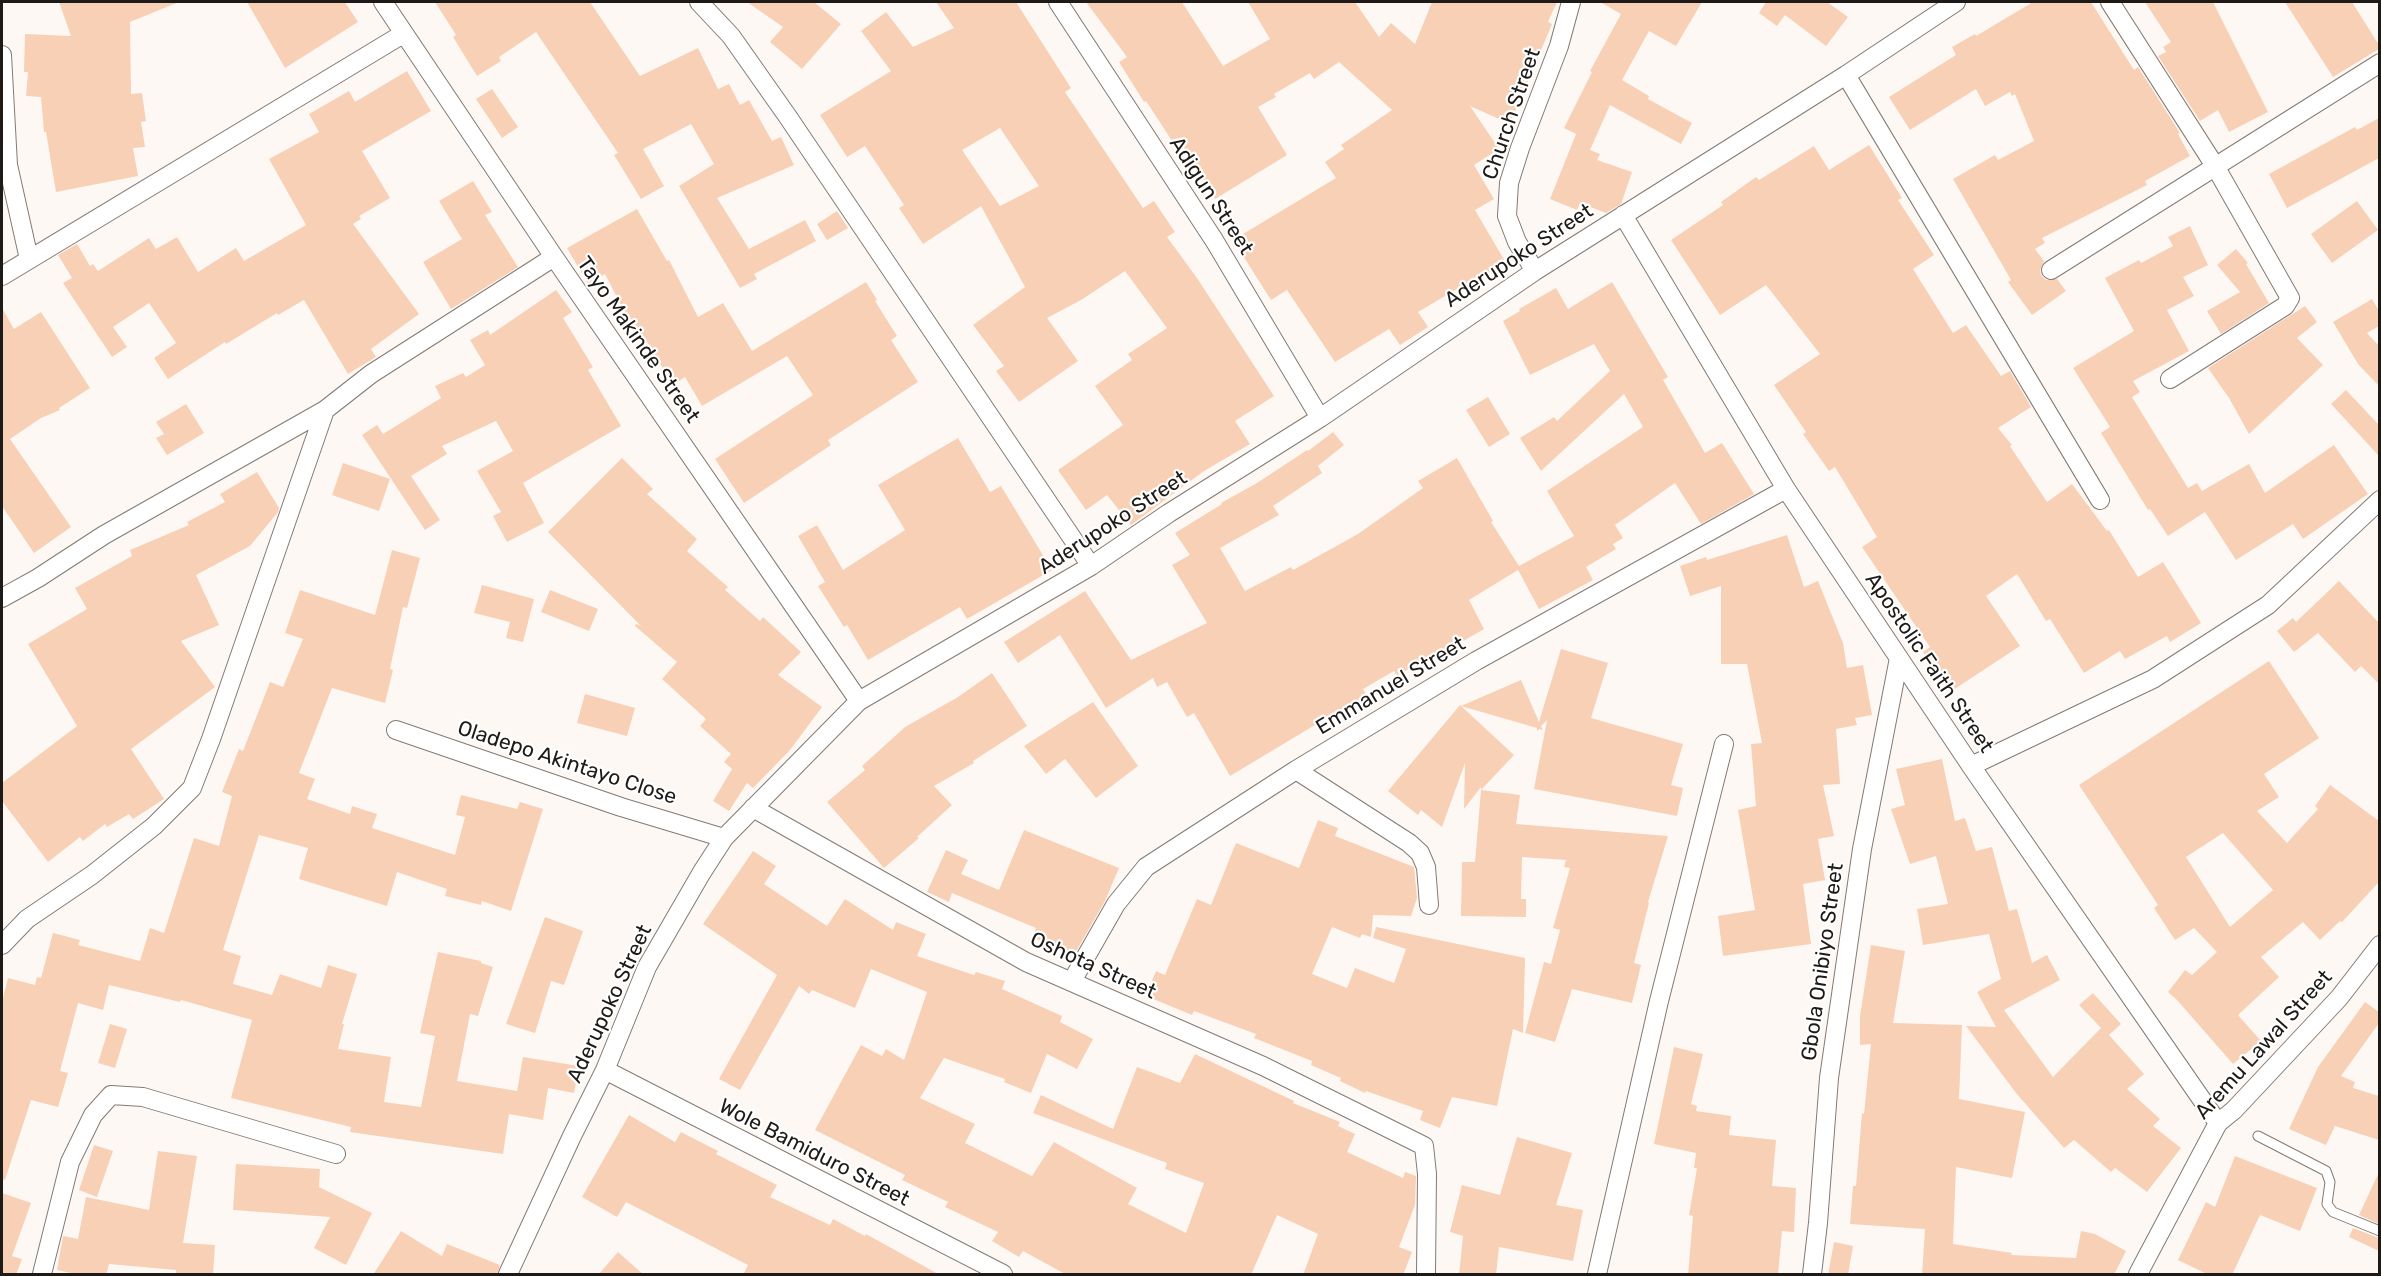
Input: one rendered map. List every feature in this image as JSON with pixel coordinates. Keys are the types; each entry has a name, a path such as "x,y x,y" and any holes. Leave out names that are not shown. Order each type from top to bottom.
{"street":[{"name":"Tayo Makinde Street","path":"383,2 554,258 859,701"},
{"path":"699,2 731,36 789,117 1091,566"},
{"name":"Adigun Street","path":"1058,2 1214,240 1320,418"},
{"name":"Church Street","path":"1535,271 1517,242 1507,216 1509,183 1559,46 1571,2"},
{"name":"Aderupoko Street","path":"508,1275 605,1070 647,967 724,838 859,701 1091,566 1169,513 1320,418 1535,271 1846,75 1956,2"},
{"path":"2110,2 2215,166 2290,298 2285,306 2170,379"},
{"path":"2,276 403,34"},
{"path":"2,55 8,165 29,259"},
{"path":"2051,270 2379,63"},
{"path":"1846,75 2100,500"},
{"name":"Apostolic Faith Street","path":"1623,215 1786,489 1971,766 2218,1124"},
{"path":"2,598 38,578 104,535 325,410 371,374 554,258"},
{"path":"2,945 27,919 92,875 153,826 192,788 325,410"},
{"name":"Emmanuel Street","path":"1072,981 1116,904 1146,867 1296,770 1476,661 1786,489"},
{"path":"1971,766 2153,679 2258,611 2379,500"},
{"name":"Gbola Onibiyo Street","path":"1812,1275 1829,1078 1862,849 1899,658"},
{"name":"Oladepo Akintayo Close","path":"396,730 621,807 724,838"},
{"path":"1597,1275 1659,1001 1724,744"},
{"path":"1296,770 1420,853 1426,867 1430,905"},
{"name":"Oshota Street","path":"753,808 1026,962 1263,1066 1424,1146 1427,1174 1426,1275"},
{"name":"Aremu Lawal Street","path":"2138,1275 2218,1124 2234,1110 2339,998 2379,945"},
{"name":"Wole Bamiduro Street","path":"605,1070 1003,1275"},
{"path":"42,1275 70,1162 93,1115 111,1095 143,1096 336,1154"}],"lane":[{"path":"2258,1136 2325,1171 2330,1182 2327,1204 2333,1212 2379,1231"}],"building":[{"path":"59,2 179,2 130,22 131,94 142,93 146,121 141,122 145,147 133,148 138,176 56,192 46,132 44,132 41,97 26,96 28,72 24,72 25,34 71,36"},
{"path":"247,2 345,2 358,22 285,68"},
{"path":"435,2 590,2 640,76 698,48 718,89 729,84 740,105 749,100 772,141 781,137 794,165 717,198 749,249 805,220 816,241 754,274 757,279 740,288 679,186 714,164 691,124 643,149 664,186 641,199 614,155 618,153 536,32 499,57 501,61 477,76 453,37 456,35"},
{"path":"747,2 814,2 841,24 802,69 770,42 783,27"},
{"path":"936,2 1016,2 1071,88 1065,92 1143,208 1154,201 1175,232 1167,237 1197,278 1274,396 1235,421 1250,444 1204,471 1131,525 1107,495 1086,510 1058,470 1123,425 1095,386 1132,360 1128,354 1167,328 1125,271 1081,300 1047,318 1078,361 1019,402 996,371 1004,366 973,325 1025,287 981,206 923,244 899,208 904,205 865,146 847,157 820,115 891,71 861,31 886,12 913,47 954,28","holes":["1000,128 1039,186 1000,206 962,150"]},
{"path":"1086,2 1182,2 1223,66 1270,39 1248,2 1355,2 1379,37 1391,23 1415,44 1432,2 1557,2 1548,22 1552,24 1510,124 1470,106 1499,149 1474,165 1494,199 1475,210 1506,263 1418,312 1428,327 1400,345 1389,329 1335,362 1287,290 1271,300 1233,240 1336,178 1325,162 1344,149 1341,145 1392,110 1339,62 1314,79 1310,73 1274,94 1276,97 1258,107 1287,155 1215,199 1183,147 1178,150 1146,101 1144,102 1119,62 1127,57"},
{"path":"1600,2 1702,2 1676,46 1649,31 1622,80 1649,96 1648,99 1692,123 1681,144 1610,105 1590,150 1600,154 1597,160 1632,172 1621,204 1606,213 1580,203 1577,210 1550,199 1576,134 1564,128 1592,72 1590,71 1621,14"},
{"path":"1766,2 1827,2 1848,17 1826,46 1785,15 1777,26 1759,13"},
{"path":"2033,2 2091,2 2134,70 2138,67 2180,133 2178,134 2190,156 2145,181 2147,185 2042,238 2045,243 2035,249 2044,261 2040,270 2041,275 2046,280 2057,279 2066,291 2032,315 2008,282 2011,280 1953,179 1995,155 1998,160 2034,141 2015,94 2012,96 2010,92 1985,106 1976,89 1910,130 1889,97 1956,55 1952,47 1975,34 1976,36"},
{"path":"2145,2 2213,2 2268,112 2229,132 2218,110 2200,121 2158,56 2166,52 2163,47 2171,42"},
{"path":"2285,2 2352,2 2379,45 2379,49 2333,77"},
{"path":"407,71 431,111 362,151 390,198 359,216 361,219 353,224 419,314 371,349 376,357 348,374 304,300 278,315 277,313 226,344 225,342 168,379 154,358 176,343 149,303 113,327 127,347 112,357 63,283 72,278 58,255 77,244 90,266 93,264 98,271 149,238 156,249 177,237 198,272 236,248 244,261 306,225 269,159 319,132 309,114 349,91 355,102"},
{"path":"492,89 518,127 502,138 476,99"},
{"path":"2379,118 2379,158 2287,208 2269,174 2355,127 2357,130"},
{"path":"1869,145 1902,198 1898,200 1934,255 1913,269 1953,333 1966,325 2001,376 2010,371 2031,407 1998,428 2012,445 2010,446 2047,502 2072,484 2107,531 2109,530 2138,577 2163,562 2201,623 2170,642 2167,636 2125,659 2120,651 2084,673 2050,619 2046,621 2017,574 1986,596 2020,646 1950,692 1923,652 1930,647 1862,547 1877,537 1835,467 1829,471 1803,434 1806,432 1774,385 1820,354 1766,285 1720,315 1671,240 1723,205 1721,202 1756,177 1759,180 1814,146 1829,170"},
{"path":"473,181 492,212 485,215 518,267 451,309 423,262 462,239 439,201"},
{"path":"2357,201 2378,230 2332,263 2311,234"},
{"path":"637,209 667,261 669,260 698,317 723,303 752,351 866,282 897,336 891,340 918,382 828,440 831,445 744,503 715,459 813,395 787,356 702,406 685,377 673,385 641,332 636,334 605,274 588,284 567,248"},
{"path":"837,211 848,228 827,240 817,224"},
{"path":"2190,226 2208,265 2183,277 2194,296 2167,310 2189,351 2133,381 2140,392 2132,397 2188,488 2197,483 2202,491 2249,464 2265,493 2334,445 2368,494 2303,539 2293,524 2236,560 2205,512 2168,536 2150,509 2148,510 2101,433 2110,427 2073,368 2134,331 2105,278 2139,260 2141,263 2173,246 2168,237"},
{"path":"2236,249 2248,263 2246,264 2269,303 2221,334 2207,311 2240,292 2217,265"},
{"path":"1612,282 1668,377 1663,380 1705,453 1722,443 1754,494 1701,524 1675,483 1615,525 1623,538 1613,544 1616,549 1586,567 1593,580 1539,609 1518,570 1469,600 1484,629 1434,658 1432,655 1397,676 1394,671 1363,689 1369,699 1327,722 1325,719 1230,776 1194,713 1187,717 1167,682 1157,687 1153,678 1106,708 1060,635 1018,663 1004,642 1085,591 1131,660 1207,623 1172,565 1190,555 1175,533 1308,451 1333,432 1344,445 1318,466 1322,473 1273,506 1279,515 1220,548 1245,591 1291,567 1293,570 1358,534 1423,488 1418,481 1457,458 1493,521 1491,522 1519,566 1574,536 1547,491 1643,427 1624,394 1541,471 1520,438 1554,417 1557,421 1610,371 1594,344 1530,375 1503,321 1556,288 1568,309"},
{"path":"556,290 572,312 563,318 593,367 588,370 621,426 523,483 544,523 507,542 493,516 501,512 477,471 513,451 496,421 442,446 447,454 411,476 440,520 425,530 362,435 377,425 383,434 441,398 435,386 463,373 466,377 485,365 470,340 488,330 490,335"},
{"path":"2372,299 2379,311 2379,326 2367,333 2379,346 2379,386 2358,364 2333,322"},
{"path":"2305,306 2317,322 2297,338 2323,365 2249,434 2229,398 2208,368"},
{"path":"2,308 14,329 41,312 90,388 59,408 60,410 41,418 10,439 71,527 34,553 2,506"},
{"path":"2346,390 2379,425 2379,456 2331,404"},
{"path":"1488,397 1510,434 1489,447 1466,410"},
{"path":"186,404 204,433 167,455 156,438 164,434 156,422"},
{"path":"958,438 990,492 1001,486 1052,570 967,619 960,607 868,660 847,625 844,627 818,586 825,582 798,536 817,525 843,570 905,530 878,485"},
{"path":"622,458 653,489 647,494 697,539 687,551 728,587 725,590 760,621 763,617 801,652 778,675 822,707 790,750 753,788 747,783 729,811 713,801 732,769 724,762 731,754 700,726 706,719 662,679 677,662 635,626 636,624 641,626 548,532"},
{"path":"343,463 390,479 379,511 332,495"},
{"path":"257,472 279,508 278,512 250,546 196,575 219,625 181,641 215,687 131,749 164,799 133,819 129,814 107,827 105,824 83,841 80,837 48,862 2,801 2,783 77,726 28,644 87,609 75,588 132,556 130,550 189,525 187,522 225,502 220,494"},
{"path":"1787,535 1804,587 1818,581 1843,643 1847,668 1863,665 1872,715 1855,718 1857,725 1836,729 1840,784 1823,785 1834,836 1818,839 1825,880 1803,884 1811,944 1723,956 1718,916 1755,910 1738,810 1756,806 1751,744 1762,743 1747,664 1721,664 1721,586 1690,596 1680,566"},
{"path":"392,550 420,558 407,608 403,607 385,703 332,688 299,773 315,779 307,799 350,814 352,806 377,814 372,828 455,855 465,817 456,815 461,795 517,809 520,802 543,809 511,911 482,901 481,905 445,896 447,889 397,872 387,906 299,879 308,848 259,835 223,950 241,956 233,984 272,995 280,974 321,988 328,965 357,974 342,1024 344,1024 338,1049 391,1057 384,1102 421,1107 435,1036 420,1033 438,952 481,961 493,967 478,1016 470,1014 457,1081 517,1091 523,1057 579,1066 574,1093 548,1088 543,1120 509,1114 503,1154 350,1132 351,1127 231,1098 252,1020 181,1000 180,1002 109,985 103,1010 78,1003 60,1071 68,1073 58,1107 31,1100 5,1180 2,1179 2,1002 8,978 35,985 37,977 41,978 53,933 80,940 78,945 140,961 150,928 164,933 194,838 219,846 232,796 222,792 239,749 243,751 270,682 283,687 303,639 285,633 300,590 375,615"},
{"path":"2339,581 2379,623 2379,684 2361,666 2355,672 2318,633 2294,652 2277,631 2293,618 2296,622"},
{"path":"482,585 534,599 523,642 506,638 510,622 474,613"},
{"path":"550,590 598,609 589,631 541,612"},
{"path":"1561,649 1608,663 1591,718 1683,744 1671,785 1683,788 1677,816 1534,789 1547,720 1541,726 1543,730 1537,731 1537,728 1461,706 1521,680 1539,722"},
{"path":"2269,661 2319,738 2264,774 2279,797 2257,811 2287,843 2318,809 2315,806 2330,785 2379,821 2379,882 2342,922 2340,921 2320,940 2303,922 2261,957 2279,977 2238,1015 2261,1041 2233,1064 2168,992 2185,970 2192,975 2217,952 2194,928 2175,940 2154,908 2158,905 2079,785","holes":["2223,833 2273,890 2230,927 2186,857"]},
{"path":"992,673 1027,726 973,761 974,763 934,786 952,805 884,868 827,802 865,770 862,766 905,727 958,697"},
{"path":"585,694 635,708 627,736 577,723"},
{"path":"1093,702 1138,766 1096,798 1065,759 1046,774 1024,746"},
{"path":"1460,705 1514,755 1481,790 1481,787 1464,809 1465,763 1442,827 1421,810 1418,815 1388,791"},
{"path":"1942,759 1955,821 1965,818 1976,851 1992,847 2009,911 2017,909 2032,963 2047,955 2060,980 2004,1010 2053,1077 2101,1028 2079,1005 2093,993 2121,1024 2109,1035 2144,1074 2127,1089 2160,1119 2153,1126 2181,1148 2147,1192 2115,1168 2111,1172 2074,1140 2064,1148 2016,1093 1966,1026 1996,1027 1977,992 2001,979 1989,934 1923,945 1917,909 1948,904 1936,856 1910,864 1891,809 1905,805 1896,769"},
{"path":"1481,790 1520,795 1516,824 1668,836 1648,902 1634,963 1641,965 1632,1003 1572,989 1555,1042 1525,1033 1544,962 1551,964 1560,930 1553,928 1570,868 1564,867 1566,860 1522,857 1521,899 1526,899 1526,917 1461,916 1462,862 1475,862"},
{"path":"1318,820 1338,828 1335,836 1414,867 1417,898 1411,916 1373,915 1371,937 1362,934 1360,938 1332,927 1312,974 1347,988 1355,968 1394,983 1406,949 1373,938 1376,927 1525,958 1523,1033 1513,1029 1497,1106 1452,1097 1440,1128 1420,1120 1423,1111 1366,1091 1365,1093 1340,1081 1341,1078 1311,1065 1312,1061 1254,1038 1256,1034 1194,1011 1192,1015 1146,996 1156,971 1165,975 1197,899 1211,905 1236,843 1299,868"},
{"path":"1024,830 1119,868 1105,901 1074,955 1032,937 1036,928 952,893 949,902 927,892 946,850 968,860 961,874 999,890"},
{"path":"753,851 776,866 764,884 827,926 845,899 893,930 896,922 926,934 917,956 974,975 976,972 1005,981 1002,989 1062,1016 1060,1022 1093,1039 1077,1069 1047,1054 1031,1093 1004,1082 1005,1079 944,1058 920,1098 975,1124 965,1143 1032,1176 1054,1142 1137,1188 1128,1204 1186,1233 1204,1183 1165,1169 1167,1163 1033,1113 1041,1095 1113,1129 1137,1067 1180,1083 1195,1054 1294,1101 1293,1103 1340,1122 1338,1126 1355,1134 1347,1152 1403,1178 1405,1172 1416,1176 1415,1205 1399,1247 1412,1252 1403,1275 1303,1275 1318,1234 1277,1215 1251,1275 1067,1275 1023,1251 1019,1257 992,1241 998,1232 945,1207 948,1202 902,1180 905,1175 815,1130 861,1045 882,1056 886,1049 904,1060 927,992 871,969 855,1008 812,990 809,994 799,986 740,1090 719,1079 777,975 703,924"},
{"path":"545,917 583,931 564,985 551,981 535,1033 506,1024"},
{"path":"1871,945 1905,951 1893,1023 1962,1025 1959,1099 2025,1112 2012,1178 1956,1167 1953,1244 2012,1253 2011,1255 2076,1258 2081,1231 2095,1234 2126,1251 2114,1275 1922,1275 1925,1229 1850,1224 1871,1044 1860,1045 1860,1016"},
{"path":"2365,1002 2379,1012 2379,1023 2341,1076 2355,1082 2353,1088 2379,1096 2379,1140 2335,1126 2326,1145 2289,1129 2318,1067"},
{"path":"110,1024 127,1029 115,1068 98,1063"},
{"path":"1674,1047 1703,1054 1691,1104 1697,1106 1696,1111 1731,1116 1729,1135 1776,1140 1772,1186 1796,1188 1794,1232 1782,1231 1778,1275 1688,1275 1693,1216 1689,1215 1697,1168 1694,1168 1696,1153 1654,1144"},
{"path":"629,1115 675,1142 681,1132 718,1151 716,1154 777,1185 770,1197 830,1225 833,1219 865,1236 866,1234 940,1275 743,1275 748,1265 626,1202 617,1217 582,1197"},
{"path":"1517,1137 1572,1153 1556,1205 1583,1210 1573,1261 1499,1247 1496,1275 1459,1275 1463,1236 1450,1232 1462,1185 1500,1195"},
{"path":"94,1145 113,1151 97,1197 79,1190"},
{"path":"158,1151 197,1156 183,1243 215,1245 213,1275 176,1273 176,1270 109,1264 106,1275 80,1275 57,1270 63,1236 78,1239 86,1197 149,1210"},
{"path":"2235,1156 2317,1188 2300,1231 2260,1215 2232,1275 2209,1275 2178,1260 2206,1202 2215,1207"},
{"path":"236,1164 320,1169 319,1187 372,1213 346,1265 314,1248 330,1217 233,1210"},
{"path":"2379,1172 2379,1224 2359,1215"},
{"path":"2,1193 31,1203 12,1256 22,1259 16,1275 2,1275"},
{"path":"2353,1228 2379,1238 2379,1251 2349,1237"},
{"path":"401,1231 442,1256 447,1244 500,1265 497,1275 373,1275"},
{"path":"1834,1242 1853,1246 1848,1275 1828,1275"},
{"path":"618,1252 644,1275 598,1275"}]}
